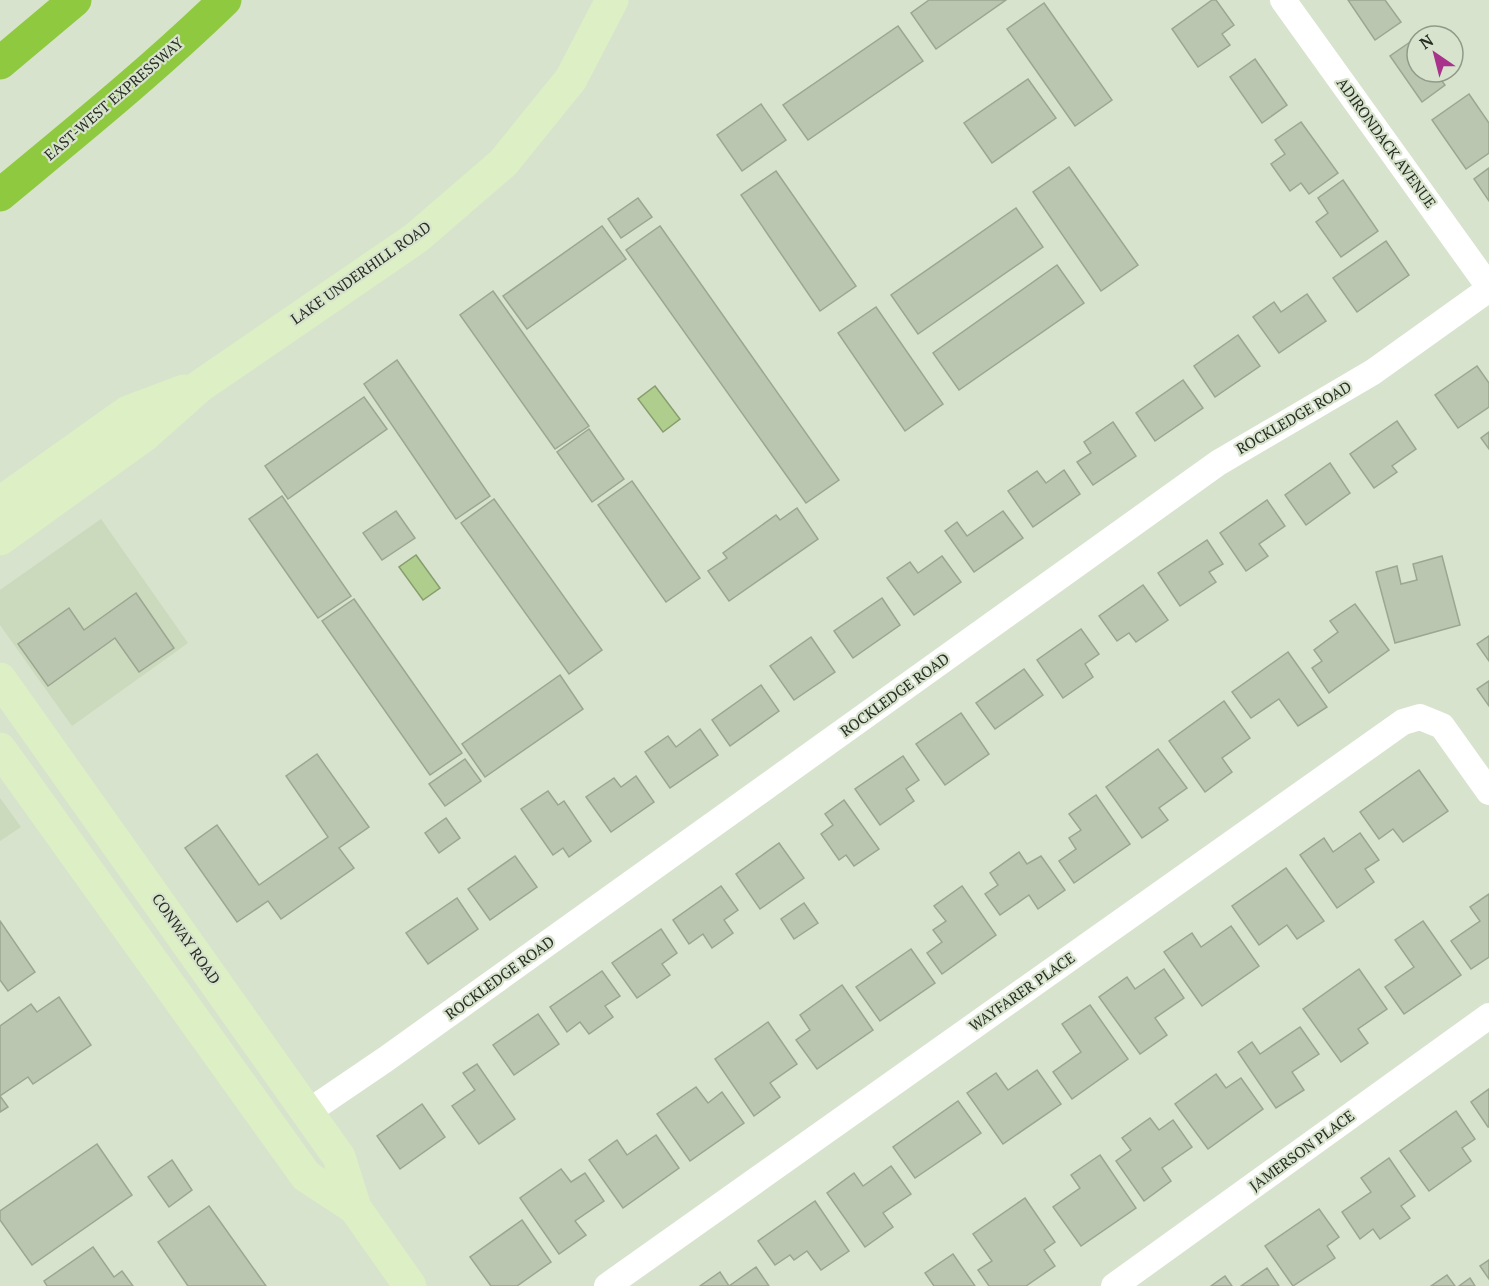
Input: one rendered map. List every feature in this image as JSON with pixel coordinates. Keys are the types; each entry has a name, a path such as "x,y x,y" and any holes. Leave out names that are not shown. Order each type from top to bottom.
{"highway":[{"path":"0,63 75,0"},
{"name":"EAST-WEST EXPRESSWAY","path":"0,195 95,117 200,25 225,0"}],"main road":[{"name":"LAKE UNDERHILL ROAD","path":"0,539 146,434 200,386 416,238 503,163 571,79 612,0"},
{"name":"LAKE UNDERHILL ROAD","path":"0,503 128,412 200,386"},
{"name":"CONWAY ROAD","path":"0,679 339,1157 355,1208 410,1286"},
{"name":"CONWAY ROAD","path":"0,749 306,1176 355,1208"}],"street":[{"name":"ADIRONDACK AVENUE","path":"1283,0 1489,288"},
{"name":"ROCKLEDGE ROAD","path":"308,1112 396,1052 1218,463 1372,372 1489,288"},
{"name":"WAYFARER PLACE","path":"607,1286 1403,722 1420,717 1442,726 1489,792"},
{"name":"JAMERSON PLACE","path":"1114,1286 1489,1016"}],"shaded area":[{"path":"655,386 680,419 663,432 638,399"},
{"path":"101,519 188,643 72,726 0,625 0,590"},
{"path":"416,555 440,588 423,600 399,567"},
{"path":"0,798 21,827 0,841"}],"building":[{"path":"929,0 1006,0 936,49 911,13"},
{"path":"1212,0 1216,0 1234,25 1222,34 1230,45 1198,67 1172,29"},
{"path":"1348,0 1385,0 1401,22 1375,40"},
{"path":"1044,3 1112,100 1075,126 1007,29"},
{"path":"898,26 923,61 808,140 783,105"},
{"path":"1405,46 1405,78 1390,56"},
{"path":"1255,59 1287,105 1262,123 1230,77"},
{"path":"1028,79 1056,118 992,163 964,123"},
{"path":"1409,84 1444,84 1445,85 1422,102"},
{"path":"1469,94 1489,123 1489,153 1466,169 1432,120"},
{"path":"761,104 786,140 742,171 717,135"},
{"path":"1301,122 1338,173 1309,194 1301,183 1290,191 1271,164 1285,154 1275,140"},
{"path":"1069,167 1138,265 1101,291 1033,192"},
{"path":"1489,168 1489,201 1474,179"},
{"path":"776,171 856,286 820,311 741,195"},
{"path":"1343,180 1378,231 1341,257 1316,222 1328,213 1318,198"},
{"path":"638,198 652,217 621,238 608,219"},
{"path":"1016,208 1043,247 918,334 891,295"},
{"path":"602,226 626,259 527,329 503,296"},
{"path":"660,226 839,480 806,503 626,250"},
{"path":"1386,241 1409,275 1357,312 1333,278"},
{"path":"1057,265 1084,303 959,390 933,353"},
{"path":"493,291 589,426 555,449 460,315"},
{"path":"1307,294 1326,321 1279,353 1253,317 1274,302 1281,312"},
{"path":"876,307 943,404 905,431 838,333"},
{"path":"1238,335 1260,366 1215,397 1194,366"},
{"path":"397,360 490,496 456,519 364,384"},
{"path":"1477,366 1489,383 1489,407 1458,428 1435,395"},
{"path":"1183,380 1203,408 1155,441 1136,413"},
{"path":"364,397 387,429 288,499 265,466"},
{"path":"1397,421 1416,449 1392,466 1397,472 1374,488 1350,454"},
{"path":"1113,422 1136,456 1093,485 1077,462 1091,453 1084,442"},
{"path":"589,429 624,479 592,502 557,452"},
{"path":"1489,432 1489,449 1481,438"},
{"path":"1330,463 1350,493 1306,525 1285,495"},
{"path":"1064,470 1080,494 1033,527 1008,491 1037,471 1046,483"},
{"path":"632,481 700,578 666,602 598,505"},
{"path":"282,496 351,596 318,618 249,519"},
{"path":"494,499 602,650 569,674 461,523"},
{"path":"1267,500 1285,526 1259,544 1268,556 1246,571 1220,533"},
{"path":"797,508 818,539 729,601 708,571 727,558 723,553 776,515 780,520"},
{"path":"396,511 415,538 382,560 363,533"},
{"path":"1003,511 1023,538 974,572 945,531 957,522 967,536"},
{"path":"1207,540 1223,564 1209,572 1216,582 1180,606 1158,573"},
{"path":"942,556 961,582 914,615 887,578 910,562 918,573"},
{"path":"1442,556 1460,625 1395,643 1376,572 1397,566 1401,584 1417,580 1413,564"},
{"path":"1143,585 1168,620 1136,642 1129,633 1117,641 1099,616"},
{"path":"136,593 174,648 139,672 115,638 48,686 18,644 69,608 84,630"},
{"path":"882,598 900,625 853,658 834,631"},
{"path":"354,599 462,753 430,775 322,621"},
{"path":"1355,604 1389,650 1329,693 1312,668 1322,661 1314,650 1338,632 1330,621"},
{"path":"1081,629 1099,654 1085,664 1093,677 1063,698 1037,660"},
{"path":"1489,636 1489,661 1477,644"},
{"path":"811,637 835,672 794,700 770,666"},
{"path":"1288,652 1327,707 1298,726 1279,699 1251,718 1232,692"},
{"path":"1024,669 1043,695 995,729 976,703"},
{"path":"560,675 583,709 485,777 462,744"},
{"path":"1489,681 1489,706 1477,689"},
{"path":"761,685 779,711 730,746 712,720"},
{"path":"1224,701 1250,738 1222,758 1232,772 1205,792 1169,741"},
{"path":"961,713 989,754 945,785 916,744"},
{"path":"700,729 718,755 670,788 645,752 668,736 676,747"},
{"path":"1158,749 1187,788 1159,808 1168,820 1142,838 1106,787"},
{"path":"317,754 369,827 339,848 354,868 281,919 268,901 237,922 185,848 217,825 259,885 328,837 286,776"},
{"path":"903,756 919,780 906,789 914,801 880,825 855,789"},
{"path":"465,759 481,781 445,806 429,784"},
{"path":"1419,770 1448,811 1403,842 1393,829 1379,839 1360,812"},
{"path":"636,776 654,802 611,832 586,797 614,778 621,787"},
{"path":"548,791 558,805 564,801 591,841 569,857 563,848 553,855 521,809"},
{"path":"1096,795 1130,844 1074,883 1059,861 1076,849 1069,838 1081,830 1069,814"},
{"path":"844,800 879,849 854,866 846,855 839,860 821,834 833,825 825,814"},
{"path":"446,818 460,838 439,853 425,833"},
{"path":"1360,833 1379,860 1365,869 1374,882 1337,908 1300,855 1324,838 1333,852"},
{"path":"779,843 804,878 760,909 736,874"},
{"path":"1019,852 1027,864 1041,856 1065,890 1038,909 1029,895 1000,915 985,894 998,885 990,873"},
{"path":"515,856 537,887 490,920 468,889"},
{"path":"1286,868 1324,921 1297,939 1287,925 1259,945 1232,906"},
{"path":"721,886 738,910 724,920 733,933 712,948 703,934 689,944 673,920"},
{"path":"962,886 996,935 942,974 927,953 942,942 933,930 946,921 934,906"},
{"path":"1489,894 1489,957 1471,969 1451,941 1480,921 1470,907"},
{"path":"457,898 478,929 428,964 406,933"},
{"path":"804,903 818,923 794,939 781,919"},
{"path":"0,921 35,972 8,991 0,980"},
{"path":"1423,921 1461,975 1404,1014 1385,987 1414,967 1395,940"},
{"path":"1231,926 1259,966 1202,1006 1164,952 1192,933 1201,947"},
{"path":"661,929 677,953 662,964 670,975 637,998 612,963"},
{"path":"911,949 935,983 880,1021 856,987"},
{"path":"1164,969 1184,998 1155,1018 1167,1035 1140,1054 1099,997 1127,977 1135,989"},
{"path":"1359,969 1387,1009 1358,1029 1368,1043 1341,1062 1303,1009"},
{"path":"602,971 620,996 605,1006 613,1017 589,1034 580,1022 567,1032 550,1007"},
{"path":"842,985 873,1030 817,1069 796,1040 810,1030 800,1015"},
{"path":"59,997 91,1045 33,1084 28,1077 0,1096 0,1026 31,1004 37,1012"},
{"path":"1090,1005 1128,1059 1072,1099 1053,1072 1081,1052 1062,1024"},
{"path":"538,1014 559,1044 514,1075 493,1045"},
{"path":"768,1022 797,1064 770,1083 780,1097 754,1116 715,1059"},
{"path":"1300,1027 1319,1054 1292,1072 1304,1090 1276,1108 1238,1052 1252,1042 1260,1054"},
{"path":"477,1064 515,1119 479,1144 452,1106 475,1090 463,1073"},
{"path":"1037,1070 1061,1104 1003,1144 967,1093 996,1073 1008,1090"},
{"path":"1216,1074 1226,1088 1241,1078 1263,1109 1208,1149 1175,1104"},
{"path":"696,1087 708,1103 722,1092 744,1123 690,1161 657,1114"},
{"path":"1489,1089 1489,1127 1488,1127 1471,1102"},
{"path":"0,1096 8,1107 0,1112"},
{"path":"958,1101 981,1133 915,1178 893,1147"},
{"path":"422,1104 445,1137 400,1169 377,1136"},
{"path":"1456,1111 1475,1139 1462,1148 1471,1161 1429,1191 1400,1151"},
{"path":"1150,1118 1159,1130 1173,1120 1192,1147 1162,1168 1171,1181 1144,1201 1116,1161 1131,1150 1122,1138"},
{"path":"656,1135 679,1168 623,1208 589,1160 617,1140 627,1155"},
{"path":"97,1144 132,1195 32,1265 0,1220 0,1211"},
{"path":"1100,1155 1136,1208 1081,1246 1053,1207 1080,1188 1071,1175"},
{"path":"1389,1158 1415,1196 1401,1206 1410,1218 1380,1239 1373,1229 1360,1239 1342,1212 1371,1192 1361,1178"},
{"path":"172,1160 192,1190 169,1207 148,1177"},
{"path":"891,1166 911,1194 883,1213 893,1227 865,1247 827,1193 854,1173 863,1186"},
{"path":"561,1169 571,1182 585,1173 604,1201 575,1221 586,1235 559,1254 520,1198"},
{"path":"1025,1198 1055,1242 1044,1250 1055,1266 1026,1286 989,1286 978,1270 992,1261 973,1234"},
{"path":"815,1201 849,1251 821,1270 807,1251 794,1260 790,1255 775,1265 758,1241"},
{"path":"209,1206 266,1286 188,1286 158,1242"},
{"path":"1319,1209 1339,1237 1327,1246 1335,1258 1293,1286 1265,1246"},
{"path":"522,1220 551,1262 517,1286 491,1286 470,1257"},
{"path":"93,1247 114,1277 122,1271 133,1286 47,1286 44,1281"},
{"path":"953,1254 975,1286 934,1286 925,1273"},
{"path":"1489,1260 1489,1279 1480,1266"},
{"path":"756,1267 769,1286 729,1286"},
{"path":"1267,1268 1279,1286 1241,1286"},
{"path":"720,1272 729,1286 700,1286"},
{"path":"1447,1275 1455,1286 1431,1286"},
{"path":"1225,1276 1232,1286 1211,1286"},
{"path":"1470,1278 1475,1286 1459,1286"}]}
